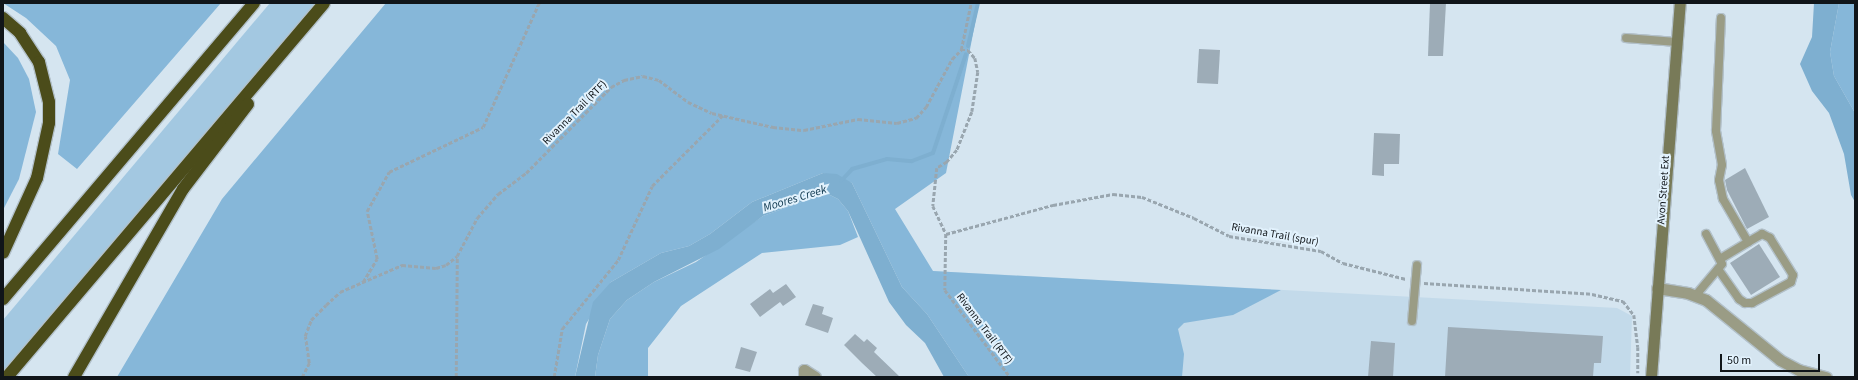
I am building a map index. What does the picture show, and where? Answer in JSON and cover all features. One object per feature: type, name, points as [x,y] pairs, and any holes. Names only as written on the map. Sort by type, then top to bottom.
[{"type":"highway","points":[[3,299],[254,3]]},
{"type":"highway","points":[[6,377],[324,3]]},
{"type":"highway","points":[[3,18],[20,33],[39,62],[46,82],[49,109],[48,131],[36,178],[3,253]]},
{"type":"highway","points":[[74,377],[183,189],[229,130],[293,39]]},
{"type":"main road","name":"Avon Street Ext","points":[[1651,377],[1680,3]]},
{"type":"street","points":[[1657,288],[1696,296],[1714,305],[1780,360],[1800,370],[1826,377]]},
{"type":"street","points":[[804,377],[804,370],[816,377]]},
{"type":"lane","points":[[1722,18],[1716,131],[1722,165],[1719,180],[1723,199],[1748,242]]},
{"type":"lane","points":[[1626,38],[1676,42]]},
{"type":"lane","points":[[1696,296],[1722,264],[1706,234]]},
{"type":"lane","points":[[1718,269],[1739,299],[1745,303],[1752,303],[1791,282],[1793,274],[1770,238],[1762,234],[1720,260]]},
{"type":"lane","points":[[1412,321],[1417,265]]},
{"type":"path","points":[[362,282],[377,259],[367,211],[389,172],[483,127],[539,3]]},
{"type":"path","points":[[961,50],[971,3]]},
{"type":"path","name":"Rivanna Trail (RTF)","points":[[302,377],[309,363],[305,336],[311,320],[340,292],[402,265],[436,268],[446,265],[457,256],[477,218],[498,194],[526,173],[611,87],[624,80],[643,76],[659,80],[688,102],[722,115],[773,127],[804,130],[858,119],[897,123],[916,118],[926,107],[952,59],[961,50],[968,50],[975,58],[978,72],[972,112],[957,150],[947,162],[937,168],[933,206],[946,234],[945,290],[1010,377]]},
{"type":"path","points":[[554,377],[562,329],[618,260],[652,186],[722,115]]},
{"type":"path","name":"Rivanna Trail (spur)","points":[[946,234],[1053,205],[1113,194],[1142,197],[1194,218],[1229,236],[1321,251],[1343,263],[1416,281],[1592,294],[1623,302],[1634,315],[1638,347],[1638,377]]},
{"type":"path","points":[[456,377],[457,256]]},
{"type":"shaded area","points":[[3,3],[221,3],[77,169],[58,154],[70,80],[56,46],[26,18]]},
{"type":"shaded area","points":[[270,3],[316,3],[3,372],[3,320]]},
{"type":"shaded area","points":[[386,3],[979,3],[946,173],[895,209],[933,271],[1281,290],[1233,315],[1184,323],[1178,329],[1184,354],[1182,377],[969,377],[927,314],[902,287],[852,183],[823,173],[752,202],[710,234],[689,246],[661,253],[611,282],[586,324],[575,377],[117,377],[222,199]]},
{"type":"shaded area","points":[[1839,3],[1855,3],[1855,113],[1834,76],[1830,52]]},
{"type":"shaded area","points":[[3,42],[18,58],[29,79],[36,112],[19,179],[3,210]]},
{"type":"shaded area","points":[[826,193],[838,199],[848,211],[858,237],[840,245],[762,253],[681,306],[648,348],[648,377],[595,377],[598,355],[610,319],[627,300],[654,282],[696,262],[763,216]]},
{"type":"shaded area","points":[[933,271],[1617,308],[1632,316],[1630,377],[994,377]]},
{"type":"water","points":[[1814,3],[1839,3],[1830,52],[1834,76],[1855,113],[1855,202],[1851,195],[1844,154],[1829,113],[1812,91],[1800,64],[1812,37]]},
{"type":"water","name":"Moores Creek","points":[[823,173],[837,174],[852,183],[902,287],[927,314],[969,377],[944,377],[925,343],[906,325],[889,302],[848,211],[838,199],[826,193],[763,216],[719,249],[654,282],[627,300],[610,319],[598,355],[595,377],[575,377],[593,302],[611,282],[661,253],[689,246],[710,234],[752,202]]},
{"type":"building","points":[[1430,3],[1446,3],[1443,56],[1428,56]]},
{"type":"building","points":[[1199,49],[1220,50],[1218,84],[1197,83]]},
{"type":"building","points":[[1374,133],[1400,134],[1399,164],[1384,164],[1384,176],[1372,175]]},
{"type":"building","points":[[1745,168],[1769,217],[1747,229],[1727,190],[1725,180]]},
{"type":"building","points":[[1759,244],[1780,277],[1751,295],[1730,263]]},
{"type":"building","points":[[786,284],[796,297],[783,306],[780,302],[760,317],[750,304],[770,289],[773,293]]},
{"type":"building","points":[[813,304],[824,307],[822,314],[833,318],[828,333],[805,325]]},
{"type":"building","points":[[1448,327],[1603,336],[1601,363],[1594,363],[1593,377],[1445,377]]},
{"type":"building","points":[[855,334],[864,342],[867,339],[877,348],[874,352],[900,377],[877,377],[862,363],[844,345]]},
{"type":"building","points":[[1371,341],[1395,343],[1393,377],[1368,377]]},
{"type":"building","points":[[741,347],[757,352],[750,372],[735,368]]},
{"type":"waterway","points":[[968,46],[978,3]]},
{"type":"waterway","points":[[841,181],[852,169],[887,159],[912,161],[933,153],[966,54]]}]
